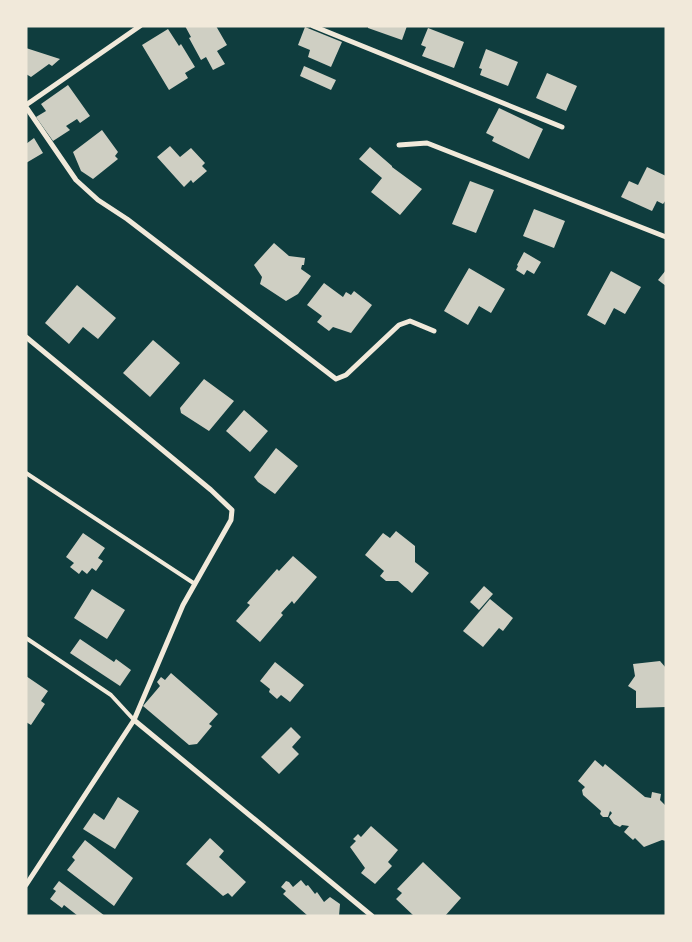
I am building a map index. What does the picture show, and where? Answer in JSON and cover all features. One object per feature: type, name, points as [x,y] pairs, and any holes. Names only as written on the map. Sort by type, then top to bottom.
[{"type":"street","points":[[140,26],[26,106],[76,180],[98,200],[127,219],[336,380],[346,375],[399,325],[410,321],[434,331]]},
{"type":"street","points":[[313,26],[562,127]]},
{"type":"street","points":[[399,145],[427,143],[666,237]]},
{"type":"street","points":[[26,337],[211,490],[232,510],[231,520],[184,605],[134,720],[26,885]]},
{"type":"street","points":[[134,720],[372,916]]},
{"type":"lane","points":[[26,473],[195,584]]},
{"type":"lane","points":[[26,638],[111,695],[134,720]]},
{"type":"building","points":[[185,26],[216,26],[227,45],[217,51],[225,64],[213,70],[206,57],[201,60]]},
{"type":"building","points":[[368,26],[407,26],[402,40],[368,28]]},
{"type":"building","points":[[305,27],[342,42],[331,67],[308,57],[310,50],[298,45]]},
{"type":"building","points":[[428,28],[464,42],[454,68],[422,56],[426,47],[421,45]]},
{"type":"building","points":[[168,29],[179,46],[181,44],[195,67],[185,73],[188,78],[169,90],[142,45]]},
{"type":"building","points":[[26,48],[60,59],[52,66],[49,64],[31,77],[26,74]]},
{"type":"building","points":[[486,49],[518,62],[508,86],[480,75],[482,69],[479,68]]},
{"type":"building","points":[[304,66],[336,80],[331,90],[300,76]]},
{"type":"building","points":[[547,73],[577,86],[566,111],[536,98]]},
{"type":"building","points":[[68,85],[90,116],[80,123],[77,119],[66,126],[70,130],[53,141],[36,117],[46,111],[41,104]]},
{"type":"building","points":[[499,108],[543,129],[529,159],[492,141],[494,137],[486,133]]},
{"type":"building","points":[[102,130],[118,152],[115,156],[118,159],[93,179],[81,171],[73,152]]},
{"type":"building","points":[[34,138],[43,153],[26,163],[26,144]]},
{"type":"building","points":[[170,146],[180,157],[191,148],[205,163],[202,166],[207,171],[193,183],[191,180],[184,187],[157,157]]},
{"type":"building","points":[[370,147],[392,167],[422,189],[400,215],[371,192],[382,178],[359,159]]},
{"type":"building","points":[[647,167],[666,176],[666,200],[663,204],[657,201],[652,211],[621,197],[629,181],[638,185]]},
{"type":"building","points":[[470,181],[494,190],[476,233],[452,224]]},
{"type":"building","points":[[534,209],[565,221],[554,248],[523,236]]},
{"type":"building","points":[[274,243],[289,256],[305,258],[301,269],[311,276],[298,294],[286,301],[260,284],[262,277],[254,265]]},
{"type":"building","points":[[524,252],[541,262],[534,274],[527,270],[524,275],[516,270]]},
{"type":"building","points":[[469,268],[505,289],[491,313],[479,306],[468,325],[444,311]]},
{"type":"building","points":[[666,270],[666,286],[658,280]]},
{"type":"building","points":[[611,271],[641,287],[625,314],[614,308],[605,325],[587,315]]},
{"type":"building","points":[[324,283],[343,297],[346,292],[351,295],[354,291],[372,305],[351,333],[333,327],[329,331],[317,322],[322,316],[307,305]]},
{"type":"building","points":[[77,285],[116,318],[98,339],[83,327],[69,344],[45,323]]},
{"type":"building","points":[[153,340],[180,363],[150,397],[123,373]]},
{"type":"building","points":[[204,379],[234,401],[209,431],[181,413],[180,408]]},
{"type":"building","points":[[244,410],[268,431],[250,452],[226,431]]},
{"type":"building","points":[[276,448],[298,466],[275,494],[254,477]]},
{"type":"building","points":[[396,531],[415,546],[415,562],[429,573],[412,593],[398,581],[386,581],[380,576],[384,571],[365,555],[383,533],[390,538]]},
{"type":"building","points":[[83,533],[105,548],[98,558],[103,561],[96,571],[92,568],[87,574],[82,570],[79,574],[70,567],[74,563],[66,557]]},
{"type":"building","points":[[293,556],[317,577],[294,604],[292,601],[281,613],[283,615],[260,642],[236,621],[250,605],[247,603],[277,569],[279,571]]},
{"type":"building","points":[[484,586],[493,594],[479,610],[470,602]]},
{"type":"building","points":[[92,589],[125,610],[107,639],[74,618]]},
{"type":"building","points":[[490,599],[513,618],[503,631],[499,628],[483,647],[463,631]]},
{"type":"building","points":[[80,639],[114,662],[116,659],[131,670],[120,686],[70,653]]},
{"type":"building","points":[[660,661],[666,668],[666,707],[636,708],[636,691],[628,686],[635,676],[633,664]]},
{"type":"building","points":[[275,662],[304,685],[290,702],[281,695],[277,699],[269,692],[270,689],[260,681]]},
{"type":"building","points":[[171,673],[218,714],[209,724],[212,726],[197,744],[189,745],[143,706],[160,686],[157,682],[161,677],[165,680]]},
{"type":"building","points":[[26,676],[48,691],[41,701],[45,704],[31,725],[26,722]]},
{"type":"building","points":[[291,727],[301,737],[292,747],[299,754],[279,774],[261,757]]},
{"type":"building","points":[[595,760],[603,767],[605,764],[645,797],[651,798],[652,792],[661,794],[660,800],[666,806],[666,841],[662,840],[644,847],[635,838],[633,840],[624,832],[629,826],[622,825],[620,827],[614,824],[609,817],[612,813],[610,811],[608,817],[603,817],[600,814],[601,811],[583,795],[582,790],[585,787],[578,781]]},
{"type":"building","points":[[118,797],[139,811],[115,849],[83,829],[94,813],[104,820]]},
{"type":"building","points":[[371,826],[398,850],[388,862],[392,866],[375,884],[361,873],[365,868],[350,847],[356,841],[353,839],[358,834],[361,837]]},
{"type":"building","points":[[210,838],[224,851],[219,857],[246,882],[232,897],[228,893],[223,896],[186,864]]},
{"type":"building","points":[[85,840],[133,878],[114,906],[67,870],[75,860],[72,857]]},
{"type":"building","points":[[423,862],[461,898],[445,916],[414,916],[396,899],[402,893],[397,889]]},
{"type":"building","points":[[301,880],[315,894],[317,892],[324,902],[330,897],[340,904],[339,916],[308,916],[283,894],[286,891],[281,887],[286,881],[293,887]]},
{"type":"building","points":[[59,881],[105,916],[78,916],[64,905],[62,908],[50,899],[56,891],[53,889]]}]
